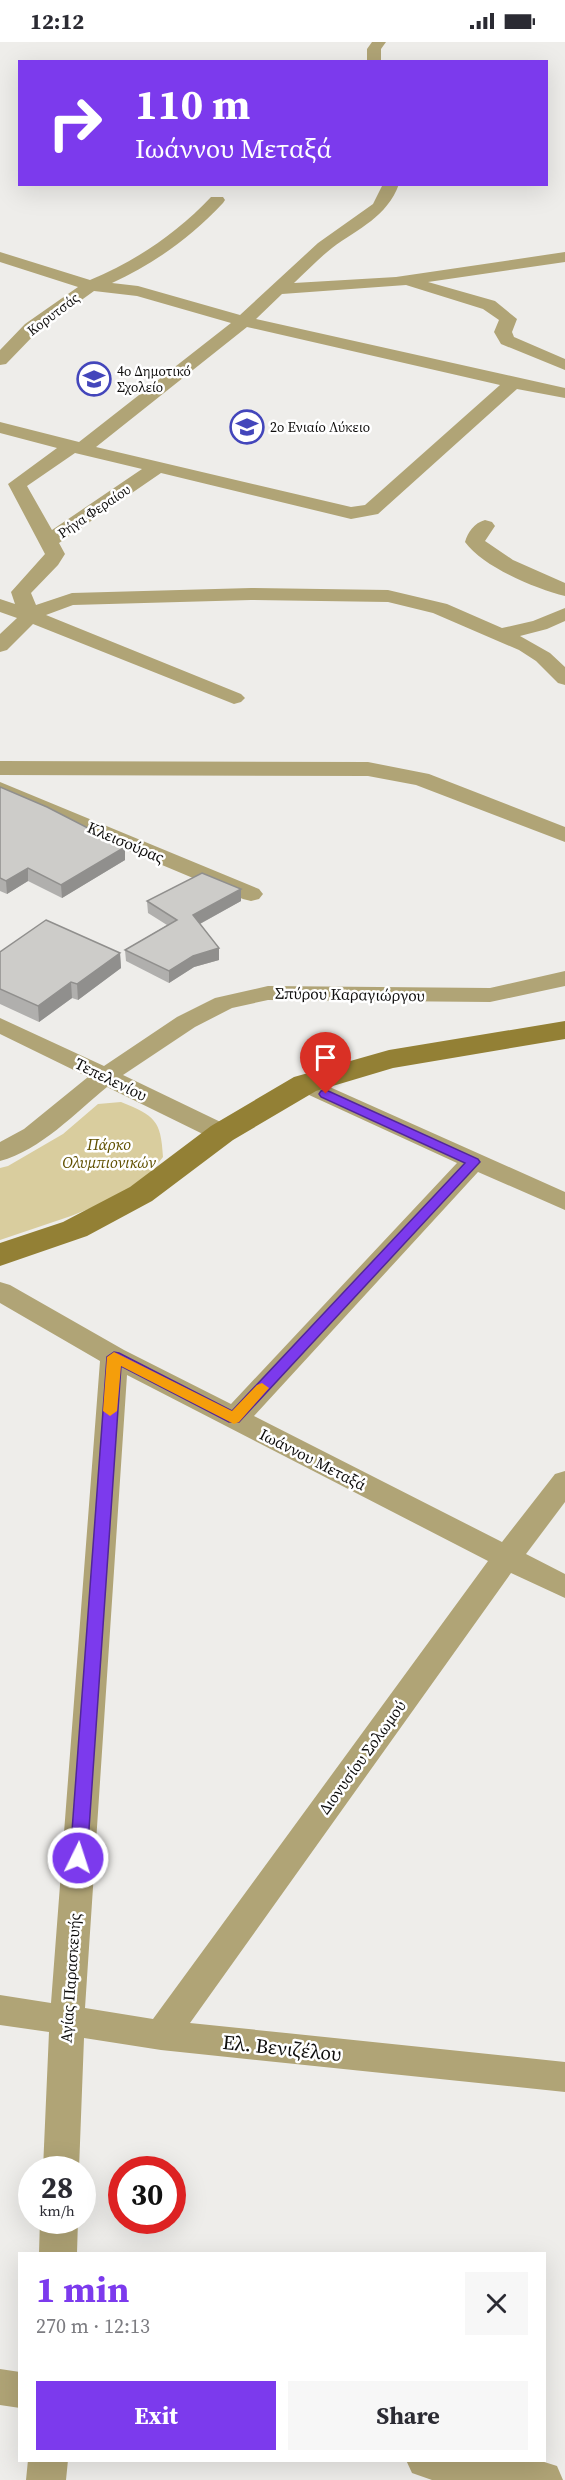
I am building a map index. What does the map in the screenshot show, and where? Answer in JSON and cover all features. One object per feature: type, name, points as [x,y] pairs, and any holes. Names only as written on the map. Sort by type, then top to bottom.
[{"type":"street","points":[[374,60],[374,49],[379,42]]},
{"type":"street","points":[[49,541],[16,484],[77,447],[244,321],[274,290],[324,246],[379,207],[385,200],[390,186]]},
{"type":"street","points":[[91,286],[135,265],[203,216],[217,200]]},
{"type":"street","name":"Κορυτσάς","points":[[0,257],[91,286]]},
{"type":"street","points":[[274,290],[405,281],[565,257]]},
{"type":"street","points":[[405,281],[500,310],[508,319],[503,332],[507,340],[565,365]]},
{"type":"street","points":[[91,286],[138,291],[244,321],[565,393]]},
{"type":"street","name":"Κορυτσάς","points":[[0,360],[31,328],[91,286]]},
{"type":"street","points":[[0,427],[351,513],[362,513],[371,510],[513,383]]},
{"type":"street","name":"Ρήγα Φεραίου","points":[[30,616],[21,592],[55,554],[49,541],[159,466]]},
{"type":"street","points":[[485,526],[477,535],[475,542],[489,556],[565,590]]},
{"type":"street","points":[[0,645],[30,616],[51,605],[72,598],[251,594],[388,596],[440,608],[526,646],[543,657],[565,679]]},
{"type":"street","points":[[0,605],[234,698]]},
{"type":"street","points":[[499,635],[540,625],[565,614]]},
{"type":"street","points":[[0,768],[368,769],[421,779],[565,834]]},
{"type":"street","name":"Κλεισούρας","points":[[0,789],[251,894]]},
{"type":"street","name":"Σπύρου Καραγιώργου","points":[[0,1153],[33,1135],[105,1076],[186,1022],[224,1004],[260,994],[322,992],[490,996],[565,978]]},
{"type":"street","name":"Τεπελενίου","points":[[0,1025],[222,1133]]},
{"type":"street","points":[[0,1255],[53,1238],[141,1194],[222,1133],[305,1084],[389,1059],[565,1030]]},
{"type":"street","points":[[305,1084],[565,1202]]},
{"type":"street","points":[[234,1419],[473,1162]]},
{"type":"street","name":"Ιωάννου Μεταξά","points":[[0,1291],[114,1357],[565,1587]]},
{"type":"street","name":"Αγίας Παρασκευής","points":[[62,2156],[67,2020],[114,1357]]},
{"type":"street","name":"Διονυσίου Σολωμού","points":[[161,2035],[506,1557],[565,1481]]},
{"type":"street","name":"Ελ. Βενιζέλου","points":[[0,2010],[161,2035],[562,2071]]},
{"type":"street","points":[[58,2252],[59,2234]]},
{"type":"street","points":[[0,2387],[18,2390]]},
{"type":"street","points":[[46,2480],[48,2462]]},
{"type":"street","points":[[438,2462],[543,2480]]},
{"type":"green space","name":"Πάρκο Ολυμπιονικών","points":[[121,1102],[142,1111],[154,1121],[158,1127],[162,1145],[163,1157],[136,1190],[71,1216],[0,1240],[0,1168],[8,1166],[63,1134],[98,1104]]},
{"type":"building","points":[[0,787],[47,807],[125,847],[61,885],[28,868],[6,881],[0,878]]},
{"type":"building","points":[[202,873],[241,889],[193,915],[219,948],[193,956],[169,971],[125,950],[177,920],[147,901]]},
{"type":"building","points":[[46,920],[120,953],[77,984],[71,982],[38,1006],[0,989],[0,952]]},
{"type":"slow traffic","points":[[110,1411],[114,1357],[234,1419],[262,1388]]},
{"type":"place","name":"4ο Δημοτικό Σχολείο","points":[[94,379]]},
{"type":"place","name":"2ο Ενιαίο Λύκειο","points":[[247,427]]},
{"type":"route","points":[[78,1858],[114,1357],[234,1419],[473,1162],[326,1094]]}]
